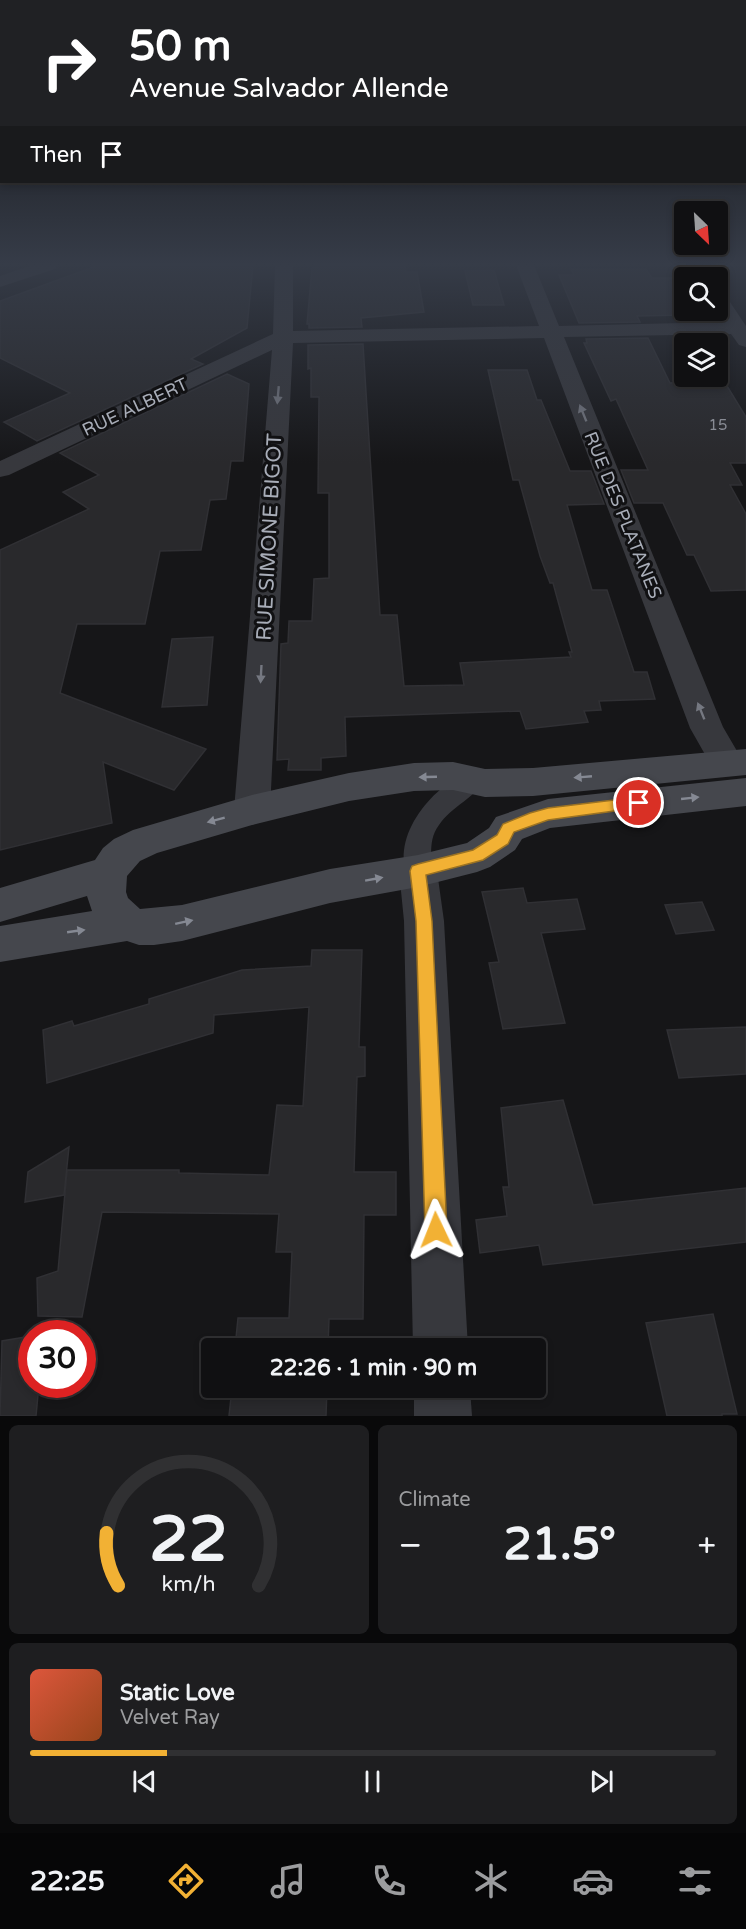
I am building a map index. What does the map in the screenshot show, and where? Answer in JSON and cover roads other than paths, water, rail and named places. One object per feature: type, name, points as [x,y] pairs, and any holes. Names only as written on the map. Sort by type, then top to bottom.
[{"type":"main road","points":[[480,781],[499,791],[507,802],[508,828],[502,839],[477,856],[418,871],[330,886],[154,927],[139,927],[127,923],[111,908],[105,884],[108,873],[122,855],[146,841],[252,810],[349,787],[414,777],[453,776],[480,781],[533,782],[740,772]]},
{"type":"main road","points":[[508,828],[548,814],[740,772]]},
{"type":"main road","points":[[0,905],[108,873]]},
{"type":"main road","points":[[0,944],[127,923]]},
{"type":"street","name":"RUE SIMONE BIGOT","points":[[252,810],[283,331]]},
{"type":"street","name":"RUE ALBERT","points":[[0,470],[283,337],[551,332],[741,335]]},
{"type":"street","name":"RUE DES PLATANES","points":[[551,332],[707,728],[740,772]]},
{"type":"street","points":[[418,871],[424,921],[441,1338]]},
{"type":"street","points":[[442,1398],[443,1416]]},
{"type":"lane","points":[[418,871],[415,858],[421,829],[433,811],[480,781]]}]
